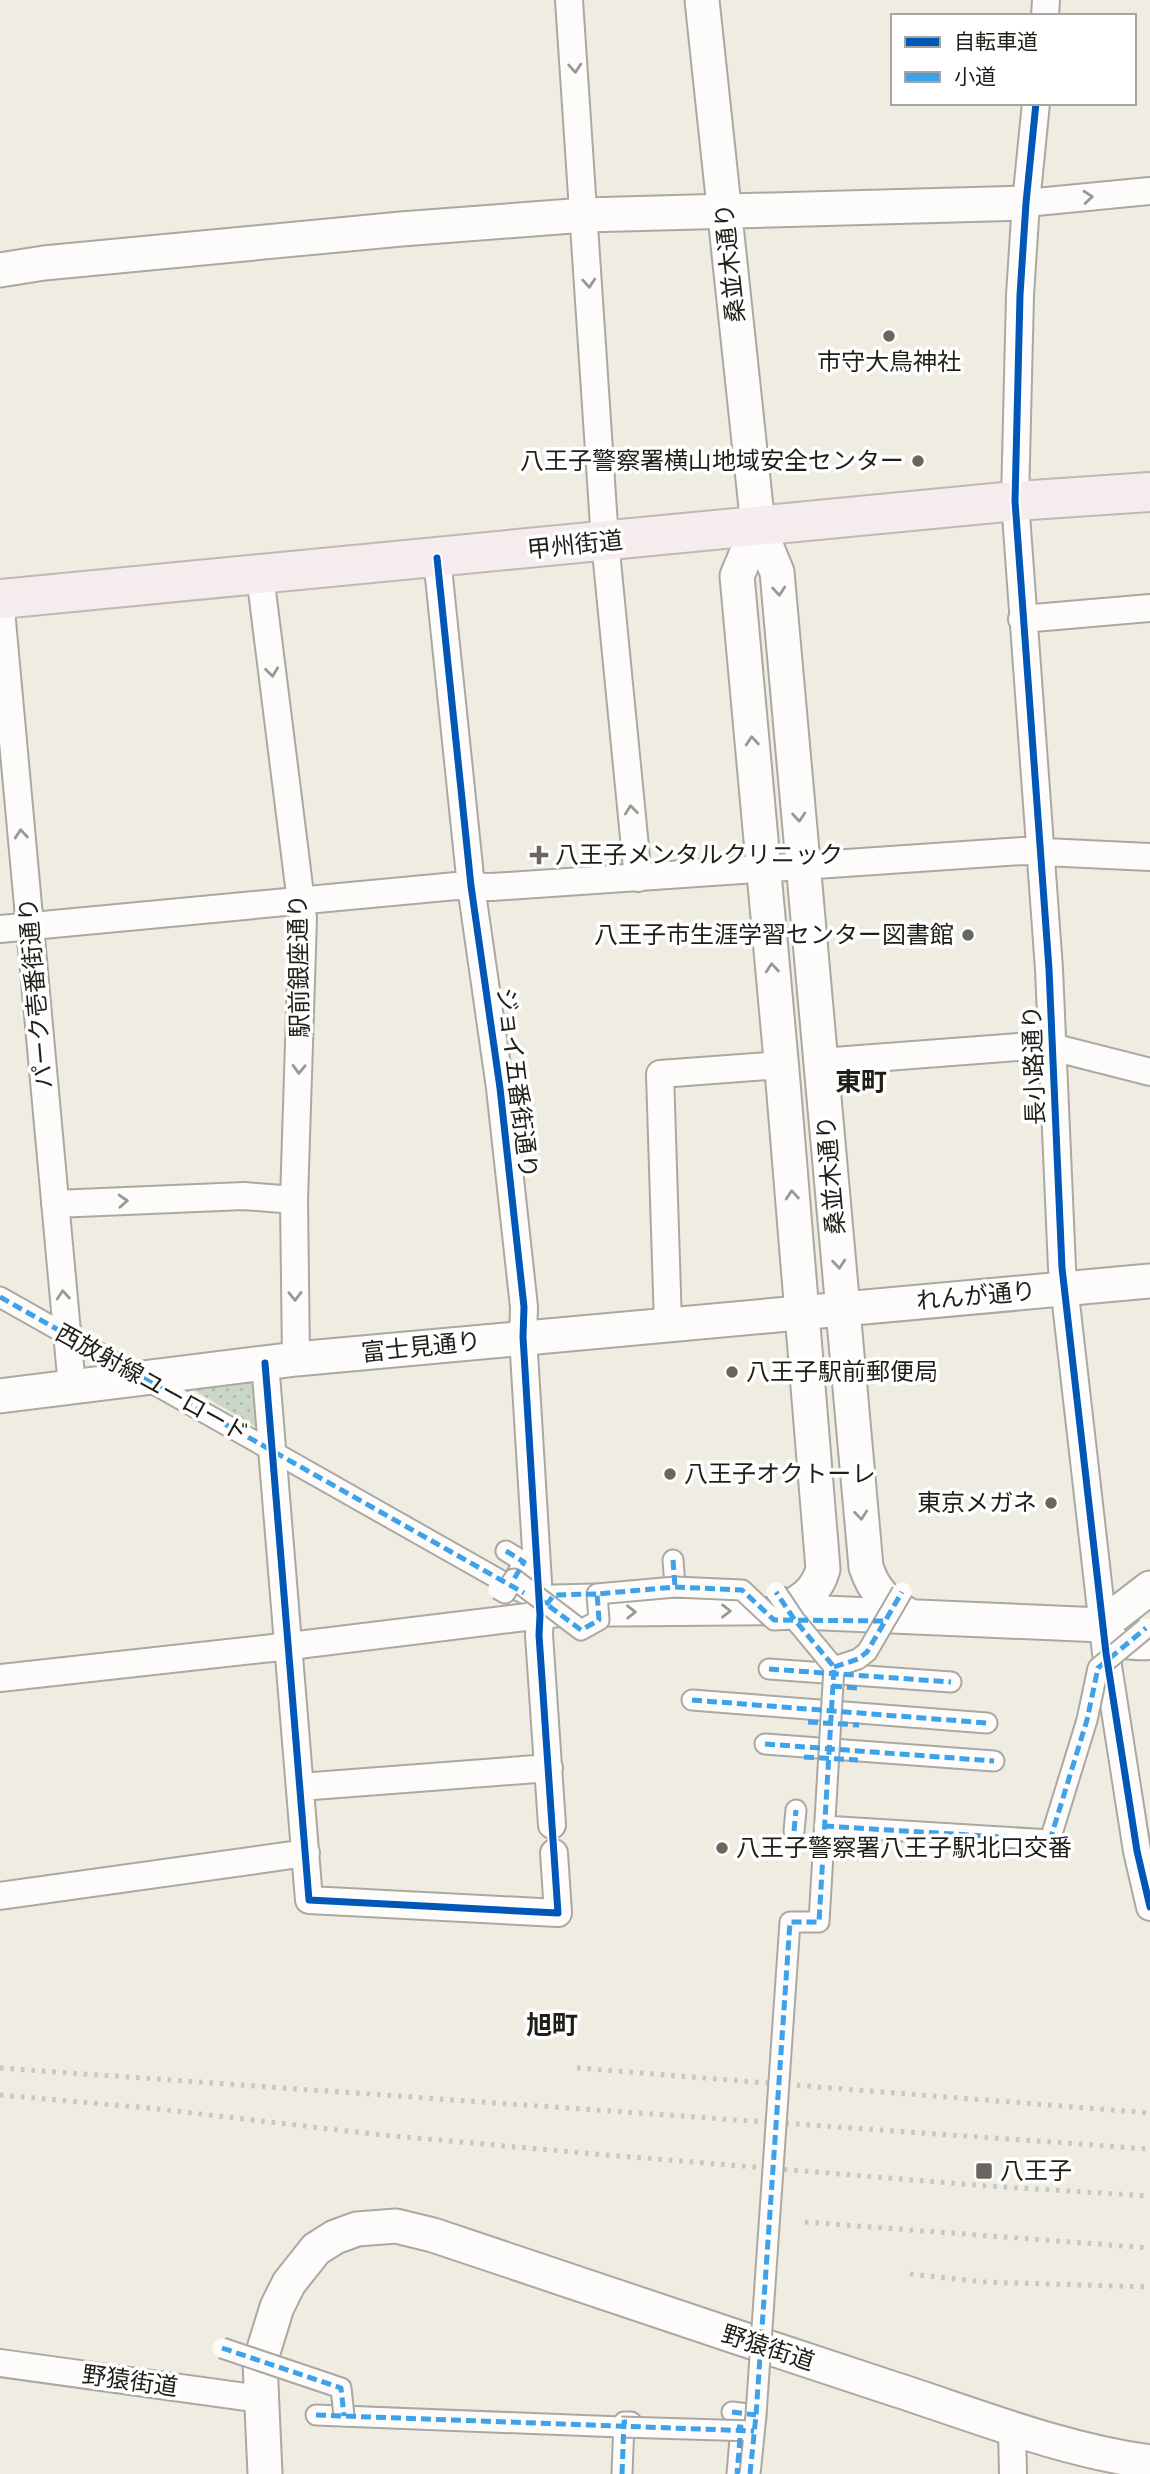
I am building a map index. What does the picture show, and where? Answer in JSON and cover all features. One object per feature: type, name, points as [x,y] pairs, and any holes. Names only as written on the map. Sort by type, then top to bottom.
[{"type":"highway","name":"甲州街道","points":[[0,598],[1015,501],[1150,492]]},
{"type":"street","points":[[569,0],[605,541],[638,878]]},
{"type":"street","name":"桑並木通り","points":[[702,0],[758,526],[777,572],[866,1567],[875,1589],[884,1600],[900,1610],[1102,1625]]},
{"type":"street","name":"長小路通り","points":[[1036,105],[1026,203],[1020,308],[1015,501],[1041,851],[1064,1289],[1102,1625],[1142,1820],[1137,1851],[1150,1907]]},
{"type":"street","points":[[0,270],[401,229],[585,215],[1026,203],[1150,191]]},
{"type":"street","name":"桑並木通り","points":[[758,526],[737,576],[782,1065],[823,1569],[832,1595],[845,1618]]},
{"type":"street","name":"ジョイ五番街通り","points":[[437,558],[471,886],[501,1102],[524,1307],[523,1337],[543,1610],[539,1635],[552,1825]]},
{"type":"street","name":"駅前銀座通り","points":[[260,575],[277,768],[303,918],[294,1200],[272,1451],[309,1900],[558,1913],[554,1853]]},
{"type":"street","name":"パーク壱番街通り","points":[[0,598],[72,1387]]},
{"type":"street","points":[[1022,619],[1150,608]]},
{"type":"street","points":[[0,929],[471,886],[492,887],[1041,851],[1150,857]]},
{"type":"street","points":[[821,1062],[1044,1045],[1150,1072]]},
{"type":"street","points":[[668,1324],[660,1074],[782,1065]]},
{"type":"street","points":[[55,1204],[244,1196],[294,1200]]},
{"type":"street","name":"れんが通り","points":[[843,1307],[970,1287],[1064,1289],[1150,1281]]},
{"type":"street","name":"西放射線ユーロード","points":[[0,1297],[272,1451],[512,1575],[543,1610],[581,1630],[598,1620],[597,1594]]},
{"type":"street","name":"富士見通り","points":[[0,1396],[280,1361],[843,1307]]},
{"type":"street","points":[[673,1560],[674,1599]]},
{"type":"street","points":[[783,1607],[803,1600],[819,1582],[823,1569]]},
{"type":"street","points":[[1148,1637],[1135,1647],[1117,1643],[1102,1625],[1150,1588]]},
{"type":"street","points":[[543,1610],[554,1595],[597,1594],[783,1607],[845,1618],[872,1628],[874,1643]]},
{"type":"street","points":[[0,1678],[289,1646],[543,1610],[674,1599]]},
{"type":"street","points":[[750,2474],[749,2431],[790,1922],[820,1922],[833,1676],[814,1642],[783,1607]]},
{"type":"street","points":[[814,1642],[812,1629],[816,1623],[900,1610]]},
{"type":"street","points":[[833,1676],[867,1652],[900,1610]]},
{"type":"street","points":[[824,1826],[1050,1840],[1082,1714],[1098,1668],[1148,1637]]},
{"type":"street","points":[[769,1669],[951,1682]]},
{"type":"street","points":[[833,1676],[858,1688]]},
{"type":"street","points":[[692,1700],[987,1723]]},
{"type":"street","points":[[808,1722],[859,1725]]},
{"type":"street","points":[[765,1744],[994,1761]]},
{"type":"street","points":[[804,1757],[859,1760]]},
{"type":"street","points":[[300,1787],[548,1768]]},
{"type":"street","points":[[794,1831],[796,1810]]},
{"type":"street","points":[[0,1895],[306,1853]]},
{"type":"street","name":"野猿街道","points":[[0,2363],[261,2399],[260,2362],[276,2307],[289,2283],[316,2249],[335,2237],[357,2229],[396,2226],[433,2235],[1012,2427],[1103,2454],[1150,2462]]},
{"type":"street","points":[[222,2348],[341,2388],[344,2416]]},
{"type":"street","points":[[261,2399],[265,2474]]},
{"type":"street","points":[[732,2412],[749,2431]]},
{"type":"street","points":[[316,2414],[621,2419],[749,2431]]},
{"type":"street","points":[[621,2419],[621,2474]]},
{"type":"street","points":[[621,2474],[624,2422],[741,2427],[749,2431]]},
{"type":"street","points":[[1012,2427],[1013,2474]]},
{"type":"street","points":[[737,2474],[749,2431]]},
{"type":"green space","points":[[258,1381],[264,1432],[194,1390]]},
{"type":"railway","points":[[0,2068],[1150,2149]]},
{"type":"railway","points":[[577,2068],[1150,2113]]},
{"type":"railway","points":[[0,2095],[149,2108],[382,2135],[595,2154],[987,2186],[1150,2196]]},
{"type":"railway","points":[[805,2222],[1150,2248]]},
{"type":"railway","points":[[910,2274],[983,2282],[1150,2287]]},
{"type":"marked path","points":[[0,1297],[524,1593]]},
{"type":"marked path","points":[[506,1551],[524,1562],[514,1579]]},
{"type":"marked path","points":[[673,1560],[675,1587]]},
{"type":"marked path","points":[[537,1597],[581,1630],[599,1620],[597,1594],[675,1587],[742,1590],[774,1620],[885,1621]]},
{"type":"marked path","points":[[750,2474],[790,1922],[819,1922],[834,1667],[794,1619],[776,1592]]},
{"type":"marked path","points":[[834,1667],[858,1659],[867,1652],[902,1592]]},
{"type":"marked path","points":[[546,1605],[554,1595],[597,1594]]},
{"type":"marked path","points":[[824,1826],[1050,1840],[1087,1720],[1098,1668],[1146,1628]]},
{"type":"marked path","points":[[769,1669],[951,1682]]},
{"type":"marked path","points":[[832,1686],[858,1688]]},
{"type":"marked path","points":[[692,1700],[987,1723]]},
{"type":"marked path","points":[[808,1722],[859,1725]]},
{"type":"marked path","points":[[765,1744],[994,1761]]},
{"type":"marked path","points":[[804,1757],[858,1760]]},
{"type":"marked path","points":[[794,1831],[796,1810]]},
{"type":"marked path","points":[[222,2348],[341,2388],[344,2416]]},
{"type":"marked path","points":[[732,2412],[756,2415]]},
{"type":"marked path","points":[[316,2415],[754,2431]]},
{"type":"marked path","points":[[622,2474],[624,2422],[628,2422]]},
{"type":"marked path","points":[[737,2427],[741,2427],[737,2474]]},
{"type":"cycle path","points":[[1036,105],[1020,295],[1015,501],[1049,969],[1062,1268],[1106,1653],[1137,1851],[1150,1907]]},
{"type":"cycle path","points":[[265,1363],[309,1900],[558,1913],[539,1635],[523,1337],[524,1307],[500,1088],[471,886],[437,558]]},
{"type":"place","name":"市守大鳥神社","points":[[889,336]]},
{"type":"place","name":"八王子警察署横山地域安全センター","points":[[918,461]]},
{"type":"place","name":"八王子メンタルクリニック","points":[[539,855]]},
{"type":"place","name":"八王子市生涯学習センター図書館","points":[[968,935]]},
{"type":"place","name":"八王子駅前郵便局","points":[[732,1372]]},
{"type":"place","name":"八王子オクトーレ","points":[[670,1474]]},
{"type":"place","name":"東京メガネ","points":[[1051,1503]]},
{"type":"place","name":"八王子警察署八王子駅北口交番","points":[[722,1848]]},
{"type":"place","name":"八王子","points":[[984,2171]]},
{"type":"district","name":"東町","points":[[861,1082]]},
{"type":"district","name":"旭町","points":[[552,2025]]}]
